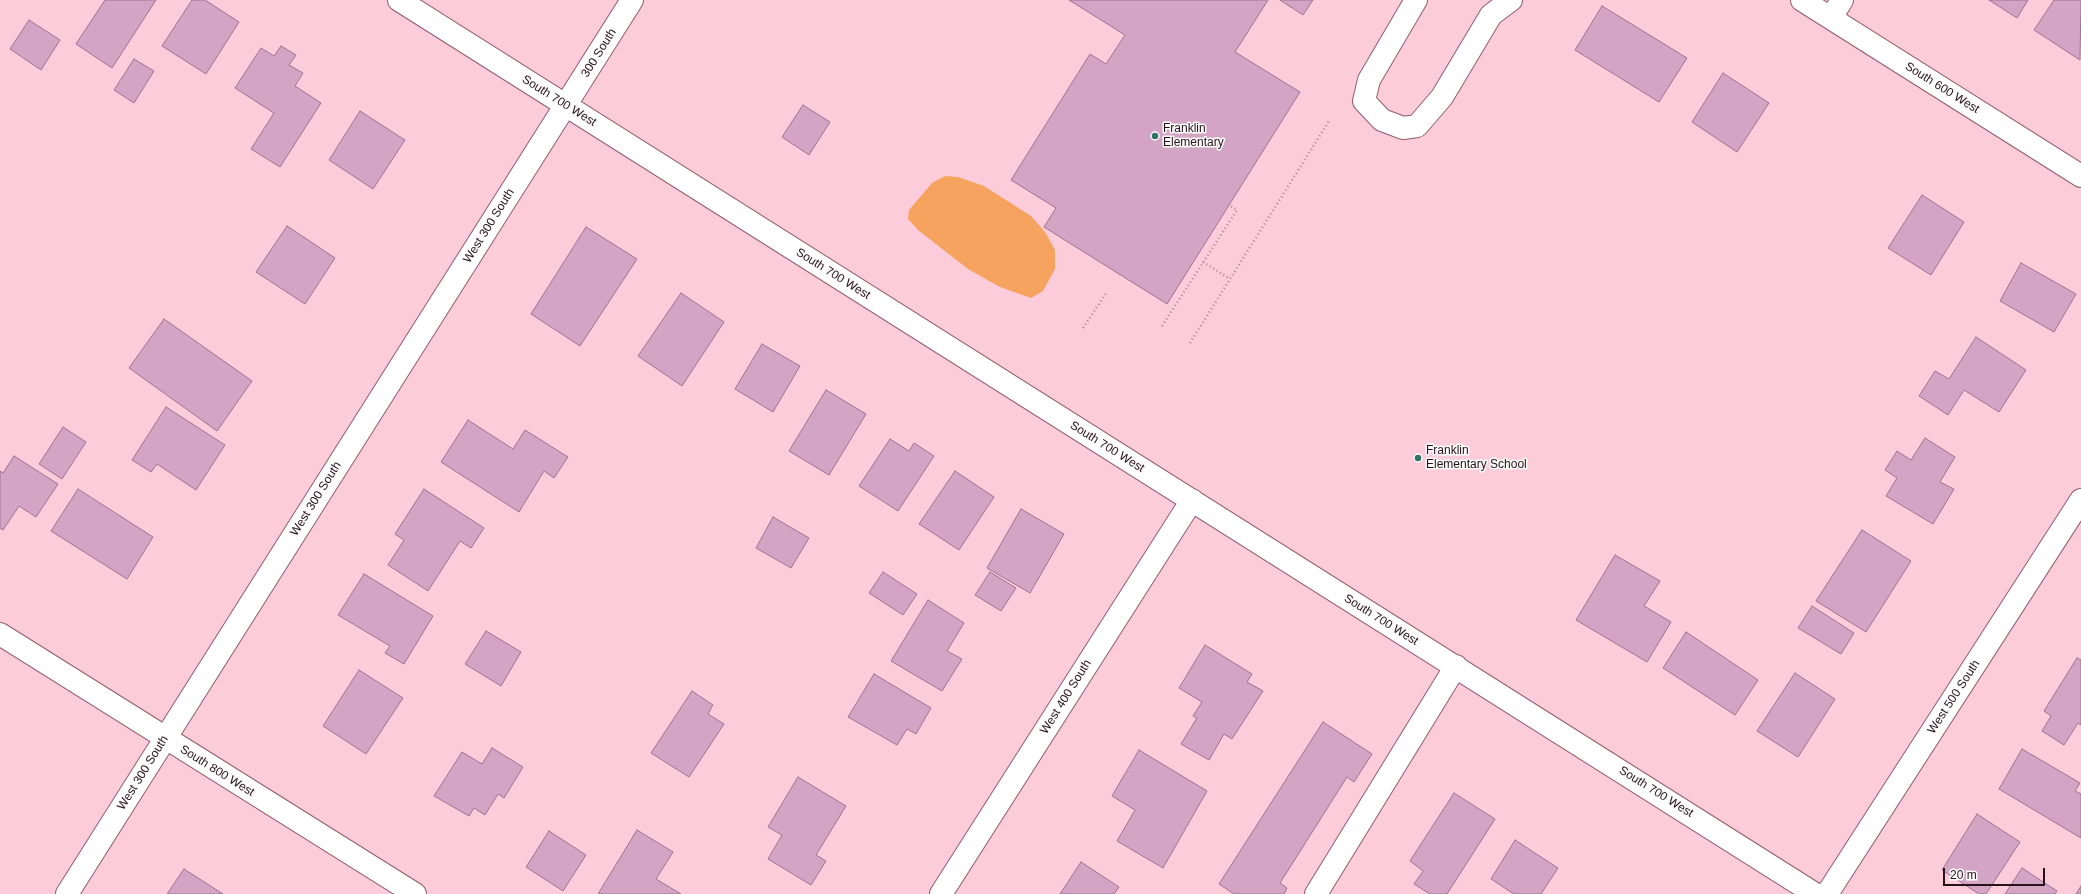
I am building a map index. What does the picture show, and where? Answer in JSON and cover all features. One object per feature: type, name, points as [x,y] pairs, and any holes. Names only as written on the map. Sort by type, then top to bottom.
[{"type":"street","name":"South 700 West","points":[[399,0],[1815,894]]},
{"type":"street","name":"300 South","points":[[566,105],[632,0]]},
{"type":"street","points":[[1416,0],[1369,80],[1364,101],[1382,120],[1403,128],[1417,126],[1442,97],[1491,15],[1511,0]]},
{"type":"street","name":"South 600 West","points":[[1802,0],[2081,176]]},
{"type":"street","points":[[1831,18],[1842,0]]},
{"type":"street","name":"West 300 South","points":[[67,894],[566,105]]},
{"type":"street","name":"West 400 South","points":[[942,894],[1192,500]]},
{"type":"street","name":"West 500 South","points":[[1827,894],[2081,500]]},
{"type":"street","name":"South 800 West","points":[[0,634],[415,894]]},
{"type":"street","points":[[1316,894],[1456,666]]},
{"type":"path","points":[[1190,343],[1329,121]]},
{"type":"path","points":[[1162,326],[1237,210],[1229,205]]},
{"type":"path","points":[[1203,262],[1230,279]]},
{"type":"path","points":[[1083,328],[1107,292]]},
{"type":"shaded area","points":[[945,176],[958,177],[984,186],[1031,216],[1045,232],[1055,250],[1055,269],[1043,291],[1031,298],[1000,287],[968,269],[918,230],[908,219],[909,210],[932,183]]},
{"type":"building","points":[[105,0],[156,0],[112,68],[76,44]]},
{"type":"building","points":[[192,0],[205,0],[239,22],[206,74],[162,46]]},
{"type":"building","name":"Franklin Elementary","points":[[1069,0],[1268,0],[1235,52],[1300,92],[1167,304],[1044,227],[1056,208],[1011,180],[1090,54],[1106,64],[1125,35]]},
{"type":"building","points":[[1280,0],[1313,0],[1303,15]]},
{"type":"building","points":[[1989,0],[2028,0],[2017,18]]},
{"type":"building","points":[[2054,0],[2081,0],[2080,60],[2034,30]]},
{"type":"building","points":[[1602,6],[1687,58],[1659,102],[1575,50]]},
{"type":"building","points":[[29,20],[60,40],[41,70],[10,49]]},
{"type":"building","points":[[281,46],[296,55],[289,65],[303,73],[295,86],[321,103],[280,167],[251,149],[274,113],[235,88],[261,48],[274,56]]},
{"type":"building","points":[[134,59],[154,71],[134,103],[114,90]]},
{"type":"building","points":[[1723,73],[1769,103],[1737,152],[1692,122]]},
{"type":"building","points":[[803,105],[830,122],[809,155],[782,137]]},
{"type":"building","points":[[360,111],[405,140],[373,189],[329,160]]},
{"type":"building","points":[[1922,195],[1964,222],[1931,275],[1888,248]]},
{"type":"building","points":[[287,226],[335,258],[305,304],[256,272]]},
{"type":"building","points":[[586,227],[637,259],[580,346],[531,314]]},
{"type":"building","points":[[2021,263],[2076,294],[2054,332],[2000,301]]},
{"type":"building","points":[[681,293],[724,322],[682,386],[638,356]]},
{"type":"building","points":[[164,319],[252,381],[217,431],[129,368]]},
{"type":"building","points":[[1976,337],[2026,370],[1999,412],[1964,390],[1948,415],[1919,396],[1935,371],[1949,379]]},
{"type":"building","points":[[762,344],[800,366],[773,412],[735,389]]},
{"type":"building","points":[[826,390],[866,414],[829,475],[789,451]]},
{"type":"building","points":[[166,407],[225,445],[196,490],[157,464],[151,472],[132,460]]},
{"type":"building","points":[[468,420],[513,449],[525,430],[568,457],[554,478],[544,471],[519,512],[441,462]]},
{"type":"building","points":[[63,427],[86,442],[62,479],[39,464]]},
{"type":"building","points":[[1925,438],[1955,457],[1940,482],[1954,489],[1933,524],[1886,496],[1897,478],[1885,470],[1897,451],[1911,460]]},
{"type":"building","points":[[890,439],[909,451],[914,443],[934,456],[898,511],[859,486]]},
{"type":"building","points":[[14,456],[58,484],[36,517],[19,506],[3,530],[0,528],[0,471],[3,473]]},
{"type":"building","points":[[955,471],[994,497],[959,550],[919,524]]},
{"type":"building","points":[[78,489],[153,537],[127,579],[51,531]]},
{"type":"building","points":[[424,489],[484,528],[471,548],[460,541],[428,591],[388,565],[404,540],[395,534]]},
{"type":"building","points":[[1021,509],[1064,534],[1030,593],[987,568]]},
{"type":"building","points":[[773,517],[809,538],[791,568],[756,548]]},
{"type":"building","points":[[1862,530],[1911,561],[1866,632],[1816,601]]},
{"type":"building","points":[[1615,555],[1660,581],[1644,606],[1671,622],[1647,662],[1576,620]]},
{"type":"building","points":[[883,572],[917,594],[903,615],[869,593]]},
{"type":"building","points":[[990,572],[1016,588],[1001,611],[975,595]]},
{"type":"building","points":[[364,574],[433,616],[404,664],[385,653],[390,646],[338,615]]},
{"type":"building","points":[[928,600],[964,623],[947,651],[962,659],[942,691],[891,661]]},
{"type":"building","points":[[1812,606],[1854,633],[1841,654],[1798,628]]},
{"type":"building","points":[[486,631],[521,652],[501,686],[465,664]]},
{"type":"building","points":[[1686,632],[1758,680],[1735,715],[1663,668]]},
{"type":"building","points":[[1205,645],[1252,674],[1247,682],[1263,691],[1232,739],[1224,734],[1209,760],[1181,744],[1197,718],[1193,716],[1202,702],[1179,688]]},
{"type":"building","points":[[2077,658],[2081,660],[2081,725],[2078,723],[2064,745],[2042,731],[2051,716],[2044,711]]},
{"type":"building","points":[[359,670],[403,698],[366,754],[323,726]]},
{"type":"building","points":[[1795,673],[1835,699],[1798,757],[1757,731]]},
{"type":"building","points":[[874,674],[931,708],[916,734],[907,729],[897,745],[848,717]]},
{"type":"building","points":[[692,691],[713,705],[708,714],[724,724],[689,777],[651,753]]},
{"type":"building","points":[[1323,722],[1372,754],[1354,782],[1347,777],[1280,883],[1287,888],[1284,894],[1234,894],[1219,884]]},
{"type":"building","points":[[492,748],[523,767],[504,798],[498,794],[485,815],[474,808],[469,816],[434,796],[462,752],[482,764]]},
{"type":"building","points":[[2022,749],[2080,783],[2075,791],[2081,794],[2081,838],[1999,789]]},
{"type":"building","points":[[1139,750],[1207,791],[1163,868],[1117,841],[1135,810],[1112,796]]},
{"type":"building","points":[[798,777],[846,806],[816,855],[826,861],[811,885],[768,859],[782,835],[768,827]]},
{"type":"building","points":[[1454,793],[1495,819],[1447,894],[1430,894],[1414,884],[1423,871],[1410,861]]},
{"type":"building","points":[[1977,814],[2020,842],[1986,894],[1979,894],[1942,870]]},
{"type":"building","points":[[637,830],[673,852],[656,879],[681,894],[598,894]]},
{"type":"building","points":[[549,831],[586,855],[563,891],[526,867]]},
{"type":"building","points":[[1515,840],[1558,868],[1541,894],[1514,894],[1491,879]]},
{"type":"building","points":[[1081,862],[1119,887],[1114,894],[1060,894]]},
{"type":"building","points":[[2022,868],[2057,891],[2055,894],[2005,894]]},
{"type":"building","points":[[184,869],[223,894],[167,894]]},
{"type":"building","points":[[2081,886],[2081,894],[2076,894]]},
{"type":"place","name":"Franklin Elementary","points":[[1155,136]]},
{"type":"place","name":"Franklin Elementary School","points":[[1418,458]]}]
